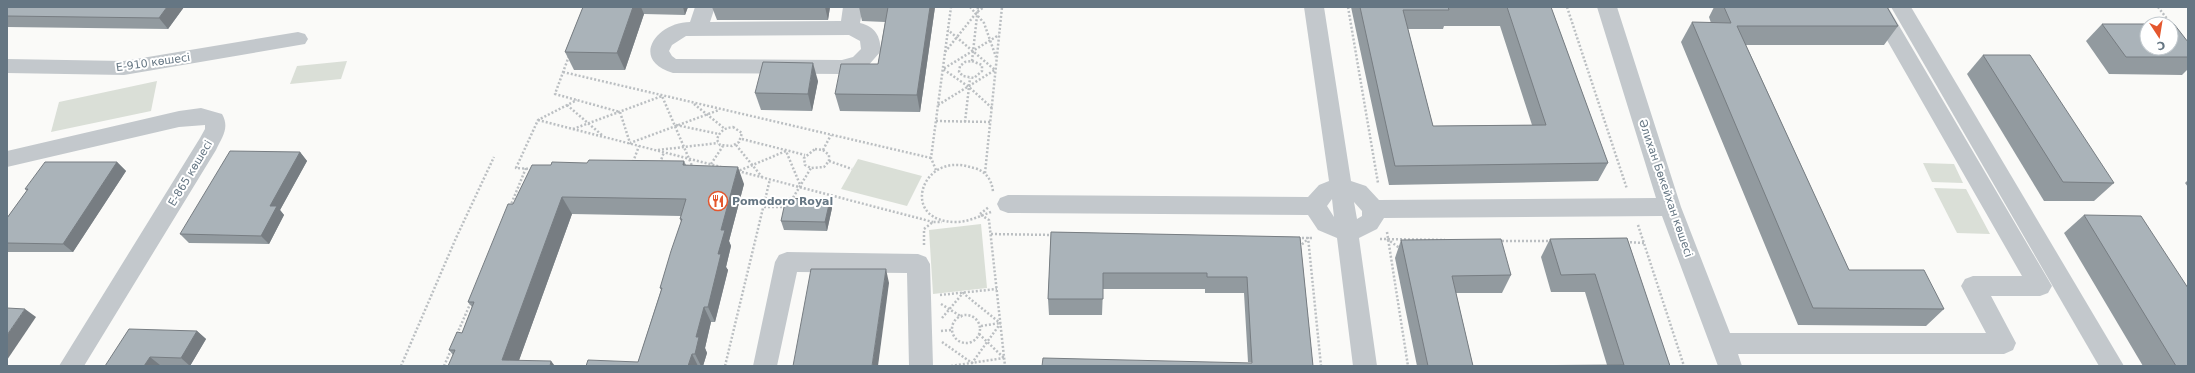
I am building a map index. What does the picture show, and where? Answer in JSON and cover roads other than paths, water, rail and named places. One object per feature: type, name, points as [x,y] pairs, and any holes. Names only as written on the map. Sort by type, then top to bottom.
[{"type":"street","points":[[698,29],[705,7]]},
{"type":"street","points":[[849,28],[853,7]]},
{"type":"street","points":[[1314,7],[1341,187],[1371,220]]},
{"type":"street","name":"Әлихан Бөкейхан көшесі","points":[[1608,7],[1670,207],[1730,366]]},
{"type":"street","points":[[1722,344],[2004,343],[1973,286],[2040,286],[1878,7]]},
{"type":"street","points":[[1901,7],[2112,366]]},
{"type":"street","points":[[849,28],[865,33],[870,38],[872,44],[871,51],[867,57],[860,62],[847,66],[673,66],[661,59],[660,47],[668,36],[684,29],[849,28]]},
{"type":"street","name":"Е-910 көшесі","points":[[7,66],[124,68],[298,39]]},
{"type":"street","name":"Е-865 көшесі","points":[[7,159],[179,119],[201,116],[215,120],[216,129],[208,144],[71,366]]},
{"type":"street","points":[[1365,366],[1371,220],[1370,202],[1358,191],[1341,187],[1333,188],[1321,194],[1316,206],[1317,213],[1328,226],[1371,220],[1670,207]]},
{"type":"street","points":[[997,201],[1316,206]]},
{"type":"street","points":[[765,366],[787,262],[918,264],[921,366]]},
{"type":"place","name":"Pomodoro Royal","points":[[718,201]]}]
